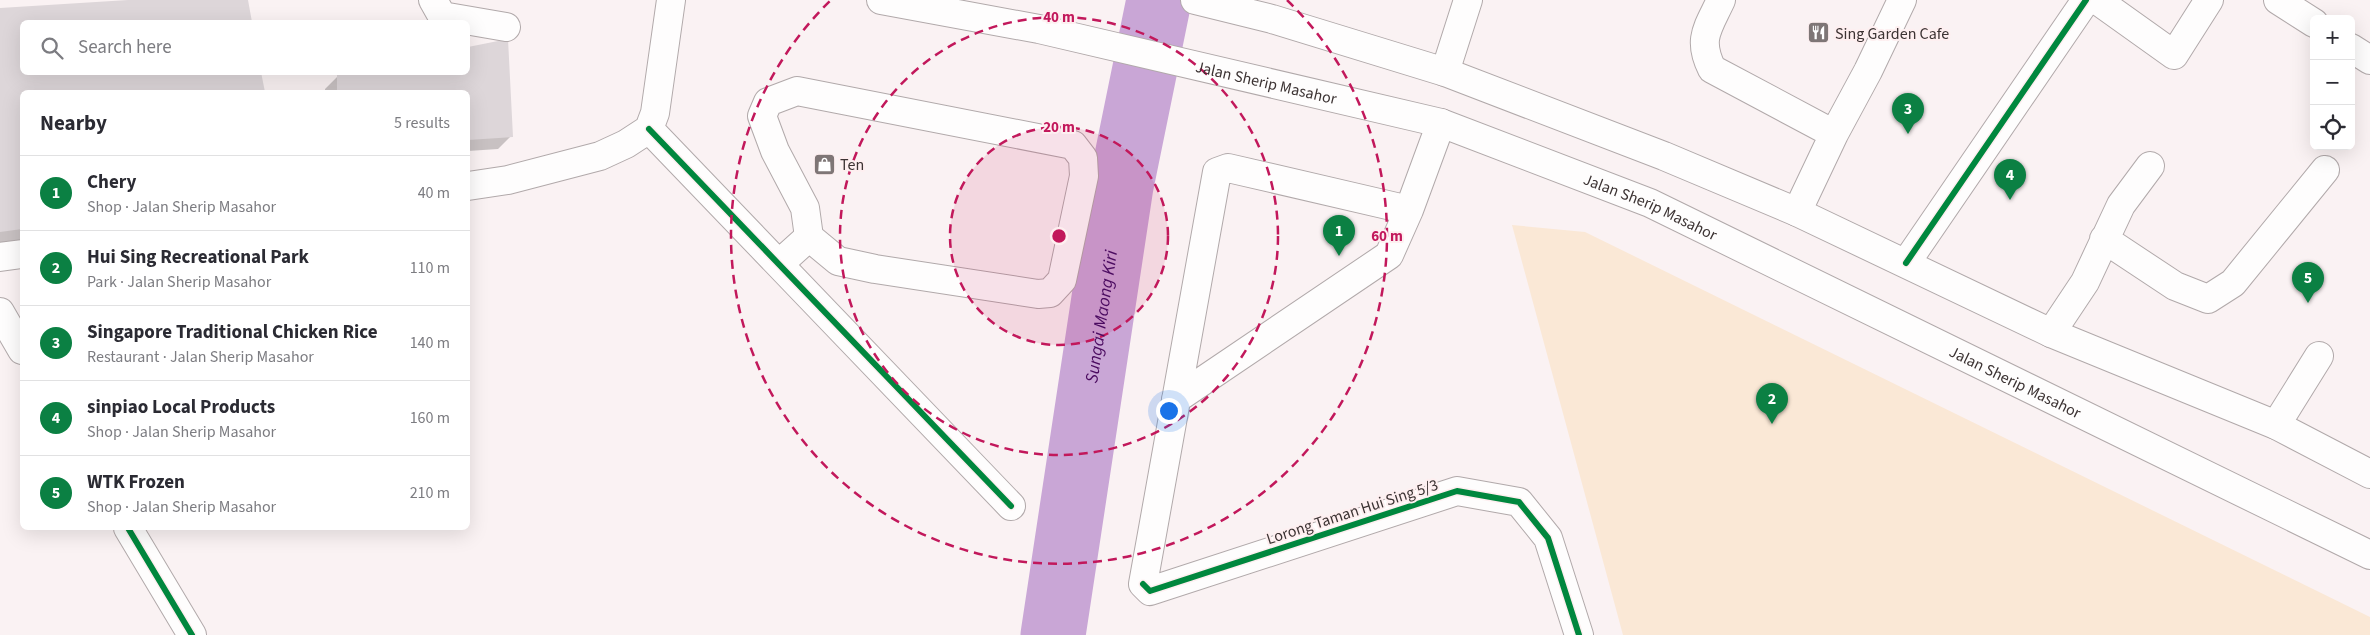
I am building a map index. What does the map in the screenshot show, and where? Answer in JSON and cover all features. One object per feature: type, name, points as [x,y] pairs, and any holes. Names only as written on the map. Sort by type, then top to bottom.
[{"type":"main road","points":[[433,0],[442,16],[468,20]]},
{"type":"main road","points":[[470,186],[508,180],[600,156],[626,144],[649,129],[655,113],[671,0]]},
{"type":"main road","name":"Jalan Sherip Masahor","points":[[881,0],[1039,29],[1440,123],[1650,203],[2370,555]]},
{"type":"main road","points":[[1195,0],[1272,19],[1445,72],[1664,156],[1797,212],[2051,333],[2276,425],[2370,474]]},
{"type":"main road","points":[[1445,72],[1468,0]]},
{"type":"main road","points":[[1721,0],[1705,34],[1704,53],[1712,69],[1834,134]]},
{"type":"main road","points":[[1797,212],[1902,0]]},
{"type":"main road","points":[[1906,263],[2086,0]]},
{"type":"main road","points":[[2097,0],[2174,55],[2208,0]]},
{"type":"main road","points":[[2278,0],[2310,20]]},
{"type":"main road","points":[[470,20],[506,26]]},
{"type":"main road","points":[[2355,51],[2370,60]]},
{"type":"main road","points":[[797,91],[1073,144],[1083,158],[1084,176],[1064,272],[1062,280],[1050,293],[1038,294],[875,270],[838,261],[809,237],[805,208],[775,151],[762,116],[768,102],[797,91]]},
{"type":"main road","points":[[1176,399],[1390,255],[1409,210],[1440,123]]},
{"type":"main road","points":[[649,129],[1011,506]]},
{"type":"main road","points":[[2051,333],[2085,282],[2121,205],[2150,166]]},
{"type":"main road","points":[[1176,399],[1217,172],[1228,168],[1409,210]]},
{"type":"main road","points":[[2104,239],[2175,286],[2208,299],[2233,283],[2325,170]]},
{"type":"main road","points":[[778,264],[809,237]]},
{"type":"main road","points":[[0,257],[20,254]]},
{"type":"main road","points":[[0,312],[20,347]]},
{"type":"main road","points":[[2276,425],[2319,356]]},
{"type":"main road","name":"Lorong Taman Hui Sing 5/3","points":[[1176,399],[1143,584],[1150,591],[1457,491],[1519,502],[1548,538],[1579,635]]},
{"type":"main road","points":[[129,530],[192,635]]},
{"type":"shaded area","points":[[1512,225],[1585,232],[2370,617],[2370,635],[1623,635]]},
{"type":"building","points":[[128,0],[248,0],[252,20],[20,20],[20,75],[262,75],[265,90],[20,90],[20,229],[0,232],[0,8]]},
{"type":"building","points":[[508,39],[513,137],[470,140],[470,90],[337,90],[337,75],[470,75],[470,47]]},
{"type":"waterway","name":"Sungai Maong Kiri","points":[[1053,635],[1121,186],[1159,0]]},
{"type":"cycle path","points":[[1906,263],[2086,0]]},
{"type":"cycle path","points":[[649,129],[1011,506]]},
{"type":"cycle path","points":[[1143,584],[1150,591],[1457,491],[1519,502],[1548,538],[1579,635]]},
{"type":"cycle path","points":[[129,530],[192,635]]},
{"type":"place","name":"Sing Garden Cafe","points":[[1819,33]]},
{"type":"place","name":"Singapore Traditional Chicken Rice","points":[[1908,134]]},
{"type":"place","name":"Ten","points":[[824,164]]},
{"type":"place","name":"sinpiao Local Products","points":[[2010,200]]},
{"type":"place","name":"Chery","points":[[1339,256]]},
{"type":"place","name":"WTK Frozen","points":[[2308,303]]},
{"type":"place","name":"Hui Sing Recreational Park","points":[[1772,424]]}]
